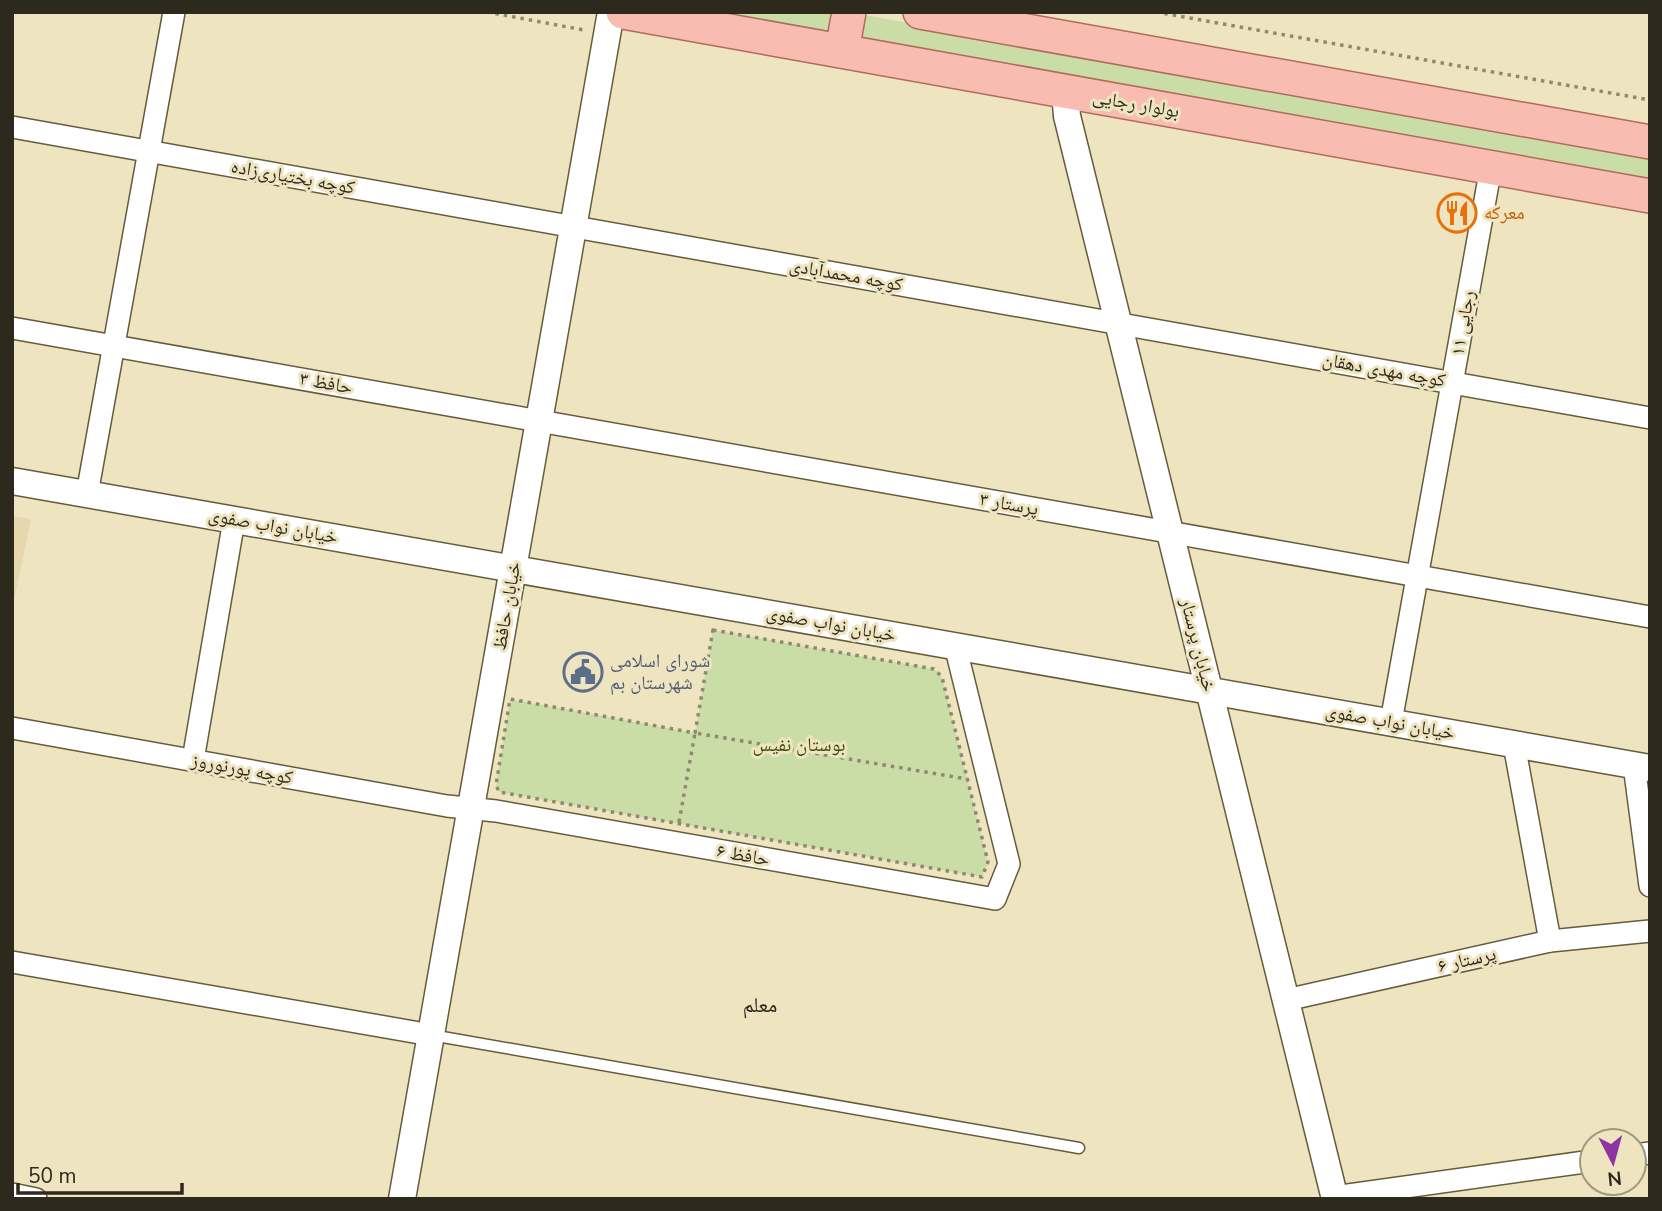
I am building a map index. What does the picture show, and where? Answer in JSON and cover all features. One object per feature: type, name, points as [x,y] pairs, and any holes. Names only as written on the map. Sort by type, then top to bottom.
[{"type":"main road","name":"بولوار رجایی","points":[[623,12],[1650,195]]},
{"type":"main road","points":[[842,51],[849,12]]},
{"type":"main road","points":[[920,12],[1650,142]]},
{"type":"street","points":[[87,494],[174,12]]},
{"type":"street","name":"خیابان حافظ","points":[[402,1199],[611,12]]},
{"type":"street","name":"خیابان پرستار","points":[[1065,91],[1067,116],[1286,1000],[1332,1198]]},
{"type":"street","name":"کوچه بختیاری‌زاده","points":[[12,127],[573,227]]},
{"type":"street","name":"رجایی ۱۱","points":[[1391,722],[1491,167]]},
{"type":"street","name":"کوچه محمدآبادی","points":[[573,227],[1118,323]]},
{"type":"street","name":"کوچه مهدی دهقان","points":[[1118,323],[1650,418]]},
{"type":"street","name":"حافظ ۳","points":[[12,328],[848,476]]},
{"type":"street","name":"پرستار ۳","points":[[848,476],[1650,617]]},
{"type":"street","name":"خیابان نواب صفوی","points":[[12,481],[1642,766]]},
{"type":"street","points":[[193,760],[234,520]]},
{"type":"street","points":[[955,645],[989,786]]},
{"type":"street","name":"کوچه پورنوروز","points":[[12,727],[447,806],[472,807]]},
{"type":"street","points":[[1514,744],[1550,941]]},
{"type":"street","points":[[1642,766],[1650,886]]},
{"type":"street","name":"حافظ ۶","points":[[472,807],[677,833],[995,899],[1009,864],[989,786]]},
{"type":"street","name":"پرستار ۶","points":[[1286,1000],[1550,941],[1650,931]]},
{"type":"street","points":[[12,962],[431,1035]]},
{"type":"street","points":[[1332,1198],[1578,1163]]},
{"type":"street","points":[[12,1194],[36,1199]]},
{"type":"lane","points":[[431,1035],[1079,1148]]},
{"type":"path","points":[[1156,12],[1650,100]]},
{"type":"path","points":[[513,687],[496,785],[499,792],[677,833],[982,877],[988,863],[942,677],[934,669],[713,629],[677,833]]},
{"type":"path","points":[[510,699],[968,779],[989,786]]},
{"type":"shaded area","points":[[12,516],[31,519],[12,610]]},
{"type":"green space","points":[[696,12],[847,12],[1650,156],[1650,182]]},
{"type":"green space","name":"بوستان نفیس","points":[[713,630],[934,669],[942,677],[988,862],[982,877],[499,792],[496,785],[510,699],[695,733]]},
{"type":"place","name":"معرکه","points":[[1457,213]]},
{"type":"place","name":"شورای اسلامی شهرستان بم","points":[[583,672]]},
{"type":"district","name":"معلم","points":[[760,1005]]}]
